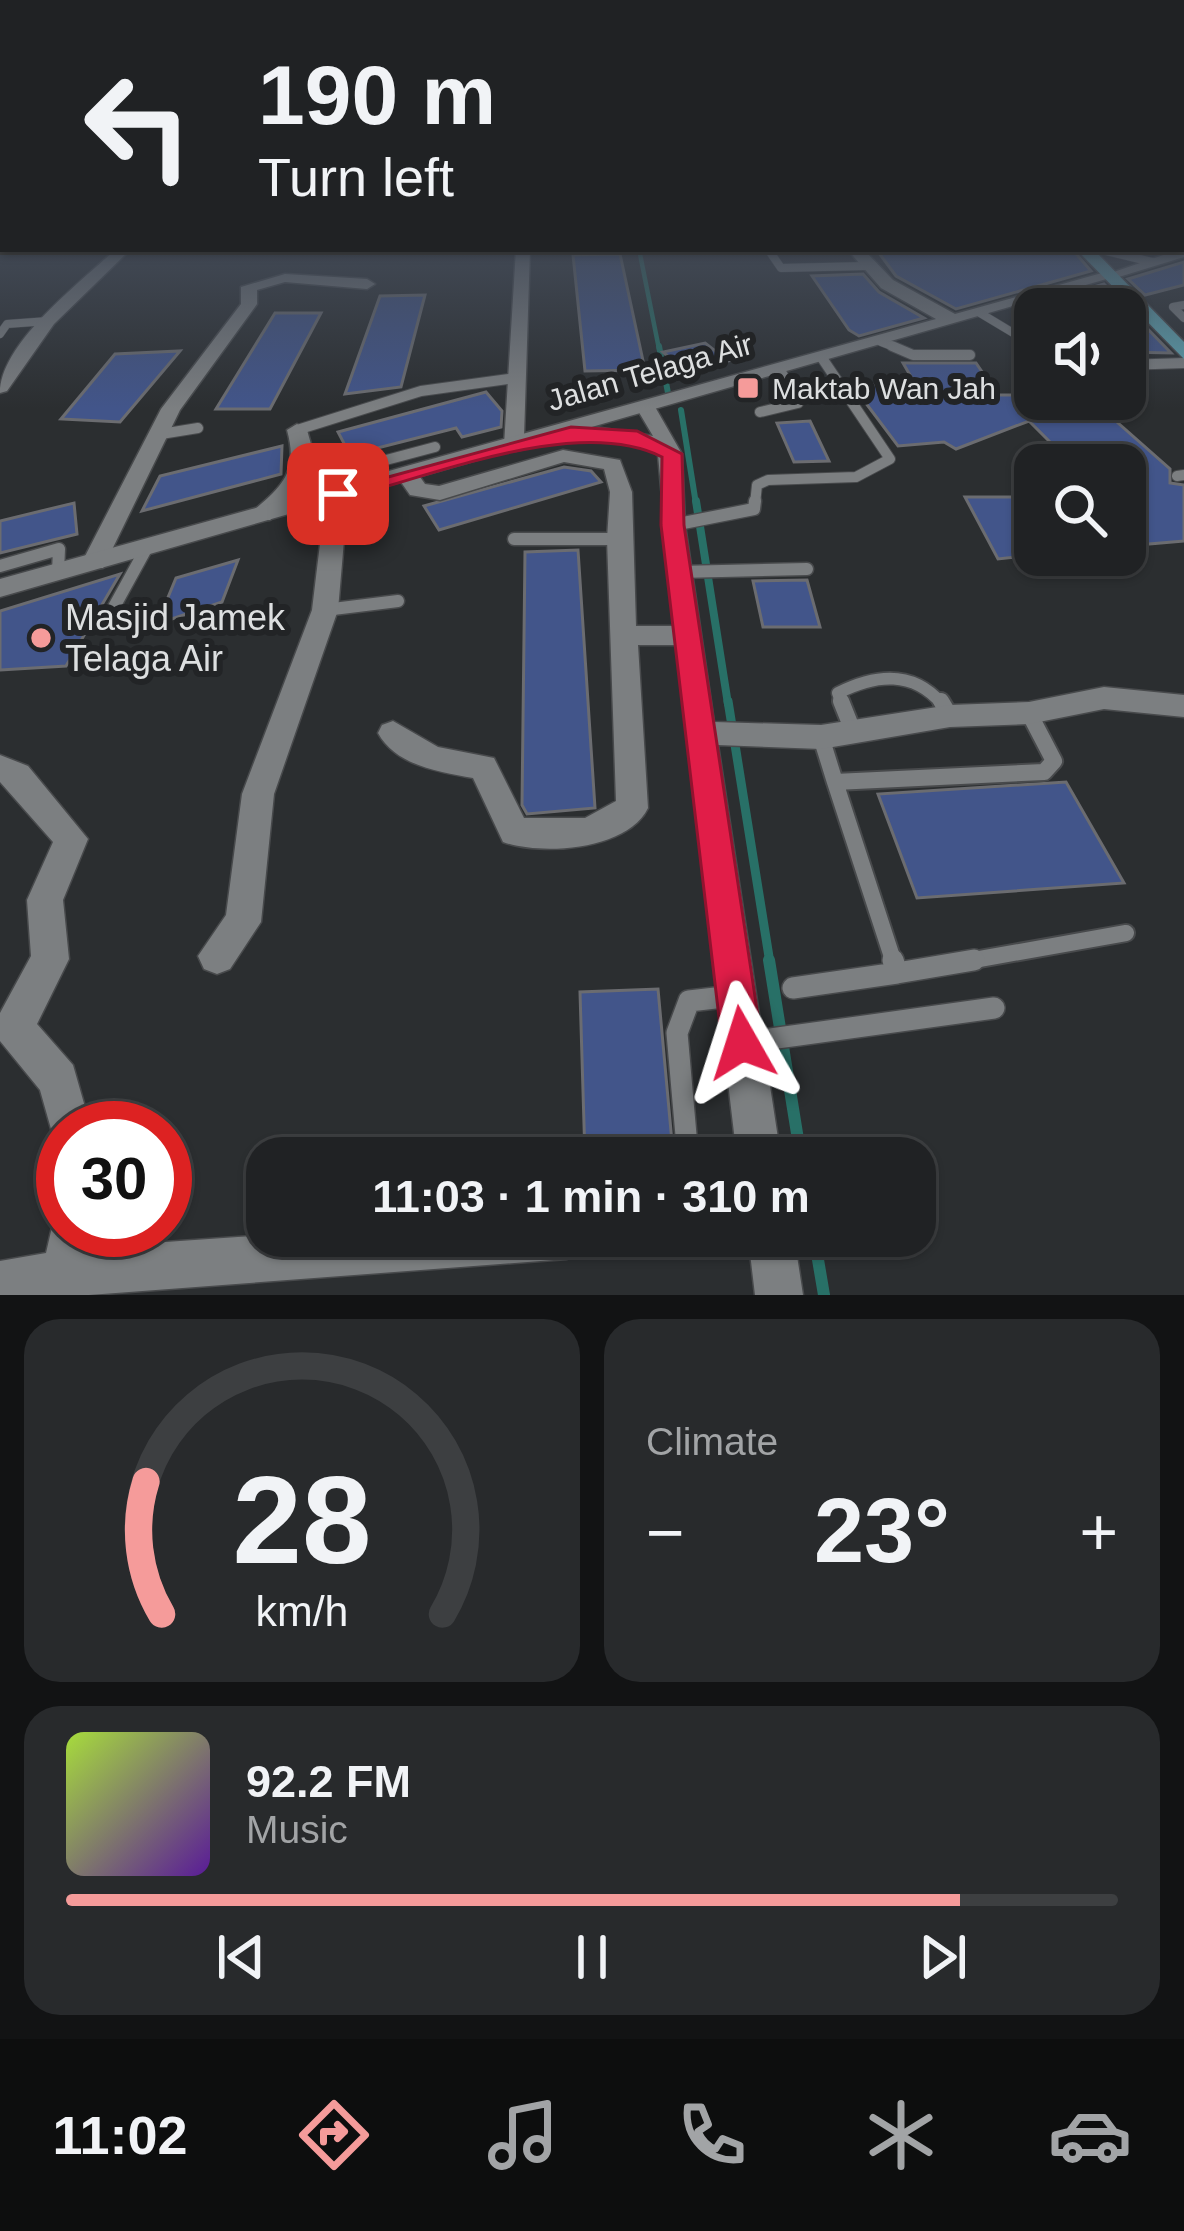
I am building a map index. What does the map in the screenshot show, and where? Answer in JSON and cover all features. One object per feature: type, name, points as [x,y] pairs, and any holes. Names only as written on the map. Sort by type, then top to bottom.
[{"type":"main road","points":[[1121,288],[1183,352]]},
{"type":"street","points":[[0,387],[49,321],[83,288]]},
{"type":"street","points":[[94,562],[171,409],[248,304],[249,288]]},
{"type":"street","points":[[521,288],[514,445],[596,431],[637,437],[672,454]]},
{"type":"street","points":[[889,288],[917,331]]},
{"type":"street","name":"Jalan Telaga Air","points":[[0,588],[262,515],[338,483],[378,483],[822,358],[893,352],[917,331],[1066,288]]},
{"type":"street","points":[[895,294],[954,320]]},
{"type":"street","points":[[646,409],[663,430],[672,454],[688,635],[722,733],[738,995],[753,1041],[758,1137]]},
{"type":"street","points":[[217,956],[243,922],[258,794],[325,610],[338,483],[307,457],[297,430]]},
{"type":"street","points":[[393,733],[430,758],[483,766],[493,779],[499,812],[514,832],[589,833],[616,822],[632,808],[619,539],[621,492],[613,464],[563,456],[440,493],[418,490],[407,475]]},
{"type":"street","points":[[262,515],[297,484],[307,457]]},
{"type":"street","points":[[624,636],[688,635]]},
{"type":"street","points":[[722,733],[821,737],[950,716],[1029,713],[1104,698],[1184,706]]},
{"type":"street","points":[[6,781],[71,839],[45,900],[50,959],[14,1028],[58,1080],[63,1101]]},
{"type":"street","points":[[0,1285],[66,1266],[246,1255]]},
{"type":"street","points":[[774,1257],[779,1295]]},
{"type":"lane","points":[[1184,305],[1173,308],[1184,318]]},
{"type":"lane","points":[[980,313],[1014,333]]},
{"type":"lane","points":[[0,334],[3,324],[49,321]]},
{"type":"lane","points":[[893,352],[970,355]]},
{"type":"lane","points":[[1146,360],[1183,352]]},
{"type":"lane","points":[[680,524],[754,509],[757,484],[856,477],[890,459],[822,358]]},
{"type":"lane","points":[[760,412],[798,403],[780,370]]},
{"type":"lane","points":[[297,430],[422,391],[515,378]]},
{"type":"lane","points":[[161,434],[198,428]]},
{"type":"lane","points":[[338,483],[435,447]]},
{"type":"lane","points":[[514,539],[619,539]]},
{"type":"lane","points":[[103,627],[147,547]]},
{"type":"lane","points":[[0,566],[58,549],[58,572]]},
{"type":"lane","points":[[686,572],[806,569]]},
{"type":"lane","points":[[325,610],[398,602]]},
{"type":"lane","points":[[853,731],[838,693],[859,681],[914,678],[938,691],[950,716]]},
{"type":"lane","points":[[835,782],[1044,772],[1054,760],[1029,713]]},
{"type":"lane","points":[[821,737],[897,973]]},
{"type":"lane","points":[[793,988],[1126,933]]},
{"type":"lane","points":[[686,1137],[677,1033],[689,1001],[738,995]]},
{"type":"lane","points":[[753,1041],[994,1008]]},
{"type":"building","points":[[576,288],[627,288],[645,370],[585,371]]},
{"type":"building","points":[[821,288],[876,288],[924,318],[859,336],[849,330]]},
{"type":"building","points":[[919,288],[1014,288],[1014,293],[956,309]]},
{"type":"building","points":[[425,295],[401,387],[345,394],[380,296]]},
{"type":"building","points":[[275,313],[321,313],[270,409],[216,409]]},
{"type":"building","points":[[1146,327],[1171,353],[1146,352]]},
{"type":"building","points":[[705,343],[728,361],[685,371],[663,352]]},
{"type":"building","points":[[180,351],[120,422],[61,419],[115,354]]},
{"type":"building","points":[[903,363],[976,363],[998,395],[1014,395],[1014,420],[1115,420],[1142,444],[1052,444],[1029,421],[956,449],[944,442],[898,446],[853,386],[914,382]]},
{"type":"building","points":[[486,392],[502,411],[501,427],[462,437],[456,428],[350,455],[338,432]]},
{"type":"building","points":[[810,421],[829,461],[794,462],[777,423]]},
{"type":"building","points":[[282,446],[281,474],[142,511],[160,476]]},
{"type":"building","points":[[1146,448],[1170,469],[1170,483],[1184,485],[1184,541],[1146,544]]},
{"type":"building","points":[[564,467],[591,471],[601,482],[439,530],[424,506]]},
{"type":"building","points":[[965,497],[1014,497],[1014,557],[998,559]]},
{"type":"building","points":[[74,503],[77,534],[0,553],[0,521]]},
{"type":"building","points":[[578,550],[595,808],[527,814],[522,805],[525,552]]},
{"type":"building","points":[[238,560],[222,602],[157,624],[176,578]]},
{"type":"building","name":"Masjid Jamek Telaga Air","points":[[120,574],[66,666],[0,670],[0,611]]},
{"type":"building","points":[[807,580],[820,627],[763,627],[753,581]]},
{"type":"building","points":[[1066,782],[1124,883],[917,898],[878,794]]},
{"type":"building","points":[[658,989],[672,1137],[584,1137],[580,992]]},
{"type":"waterway","points":[[647,288],[659,349]]},
{"type":"waterway","points":[[659,346],[668,393]]},
{"type":"waterway","points":[[681,410],[696,504]]},
{"type":"waterway","points":[[696,501],[728,704]]},
{"type":"waterway","points":[[728,701],[770,963]]},
{"type":"waterway","points":[[769,960],[798,1137]]},
{"type":"waterway","points":[[818,1257],[824,1295]]},
{"type":"place","name":"Maktab Wan Jah","points":[[748,388]]},
{"type":"place","name":"Masjid Jamek Telaga Air","points":[[41,638]]},
{"type":"route","points":[[338,494],[571,433],[618,433],[656,443],[672,454],[673,525],[742,1043]]}]
